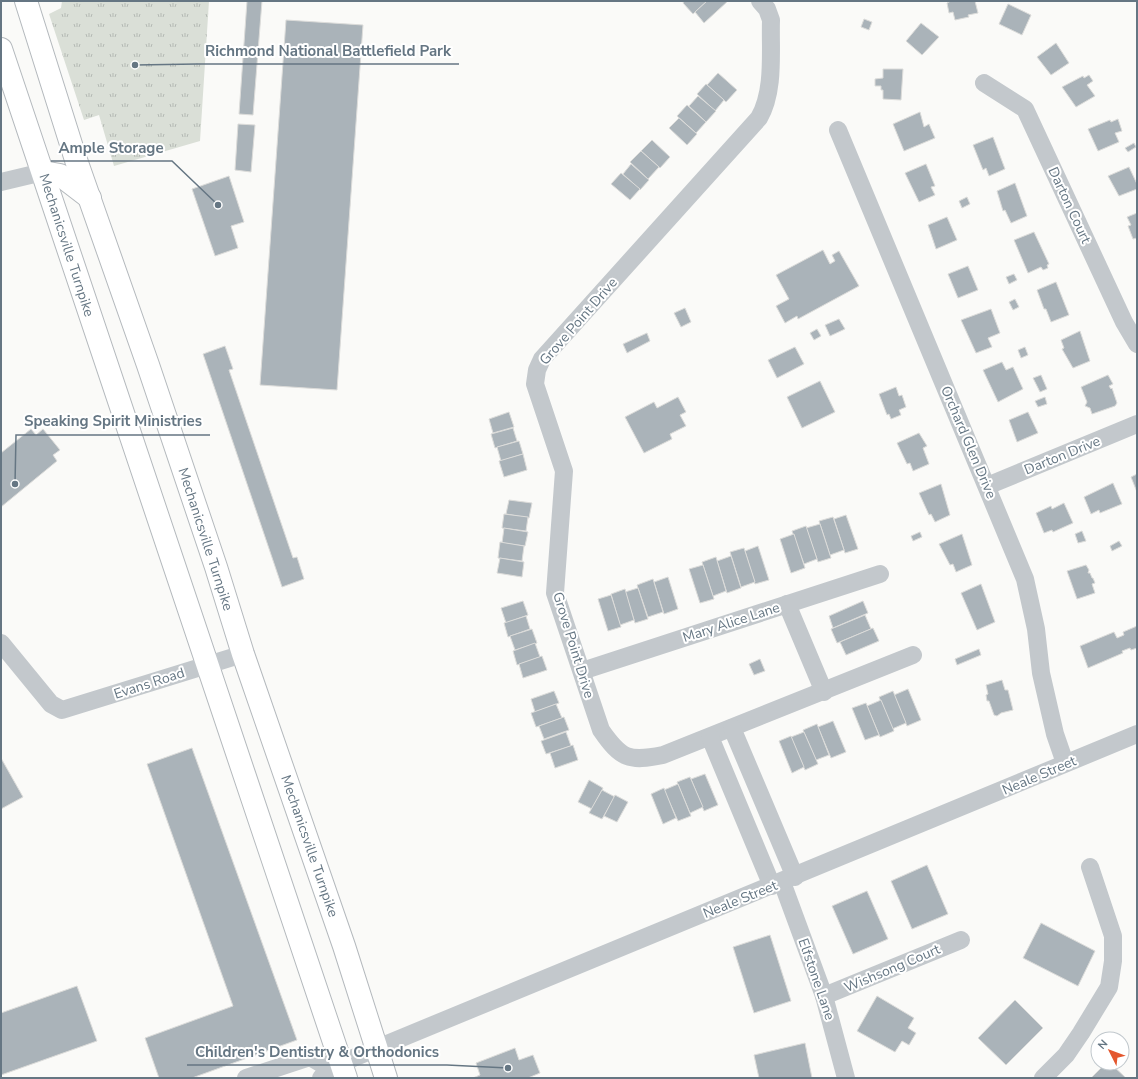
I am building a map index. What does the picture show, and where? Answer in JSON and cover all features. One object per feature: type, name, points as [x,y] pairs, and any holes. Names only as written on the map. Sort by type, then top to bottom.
[{"type":"highway","name":"Mechanicsville Turnpike","points":[[26,1],[76,160],[216,567],[243,654],[308,838],[386,1078]]},
{"type":"highway","name":"Mechanicsville Turnpike","points":[[1,48],[43,172],[59,226],[208,665],[334,1072]]},
{"type":"highway","points":[[34,146],[57,165],[63,166],[76,160]]},
{"type":"highway","points":[[43,172],[60,175],[90,199]]},
{"type":"street","name":"Grove Point Drive","points":[[760,1],[767,9],[770,20],[769,92],[766,107],[759,118],[542,359],[537,370],[535,384],[538,398],[564,471],[555,593],[601,730],[610,743],[625,755],[640,760],[663,755],[710,737],[913,655]]},
{"type":"street","name":"Darton Court","points":[[984,83],[1026,109],[1124,322],[1137,344]]},
{"type":"street","name":"Orchard Glen Drive","points":[[838,130],[1025,579],[1036,629],[1041,673],[1055,734],[1066,763]]},
{"type":"street","points":[[1,182],[43,172]]},
{"type":"street","name":"Darton Drive","points":[[987,486],[1137,424]]},
{"type":"street","name":"Mary Alice Lane","points":[[582,671],[880,574]]},
{"type":"street","points":[[787,604],[824,692]]},
{"type":"street","name":"Evans Road","points":[[1,643],[51,704],[62,710],[243,654]]},
{"type":"street","points":[[732,728],[783,881]]},
{"type":"street","name":"Neale Street","points":[[334,1072],[376,1049],[1137,734]]},
{"type":"street","points":[[710,737],[783,881]]},
{"type":"street","points":[[1043,1078],[1066,1055],[1096,1010],[1108,987],[1113,961],[1113,936],[1090,867]]},
{"type":"street","name":"Elfstone Lane","points":[[783,881],[824,996],[846,1078]]},
{"type":"street","name":"Wishsong Court","points":[[824,996],[961,940]]},
{"type":"street","points":[[246,1078],[310,1057],[334,1072]]},
{"type":"green space","points":[[62,1],[209,1],[200,141],[114,166],[99,115],[84,120],[49,14],[61,8]]},
{"type":"building","points":[[247,1],[262,1],[253,115],[239,114]]},
{"type":"building","points":[[684,1],[707,1],[693,14],[683,3]]},
{"type":"building","points":[[707,1],[728,1],[704,23],[695,12]]},
{"type":"building","points":[[951,1],[975,1],[978,13],[968,15],[969,17],[955,20],[953,12],[949,13],[947,3]]},
{"type":"building","points":[[1008,4],[1031,15],[1022,35],[999,24]]},
{"type":"building","points":[[864,19],[872,22],[869,30],[861,27]]},
{"type":"building","points":[[286,20],[363,25],[337,390],[260,385]]},
{"type":"building","points":[[921,23],[939,37],[922,55],[906,41]]},
{"type":"building","points":[[1056,43],[1069,63],[1051,75],[1037,57]]},
{"type":"building","points":[[883,69],[903,69],[901,100],[883,99],[883,90],[881,90],[881,86],[875,86],[875,79],[883,78]]},
{"type":"building","points":[[718,73],[737,90],[726,102],[707,85]]},
{"type":"building","points":[[1089,75],[1093,81],[1087,85],[1095,96],[1076,107],[1062,87],[1083,76],[1084,78]]},
{"type":"building","points":[[706,84],[724,100],[715,111],[697,94]]},
{"type":"building","points":[[698,96],[716,111],[706,122],[689,106]]},
{"type":"building","points":[[687,105],[706,122],[696,133],[677,116]]},
{"type":"building","points":[[920,112],[924,127],[929,124],[935,138],[904,151],[893,124]]},
{"type":"building","points":[[679,118],[697,134],[687,145],[669,128]]},
{"type":"building","points":[[1118,119],[1122,131],[1115,133],[1119,142],[1098,151],[1088,129],[1110,120],[1111,122]]},
{"type":"building","points":[[238,124],[255,125],[251,172],[235,170]]},
{"type":"building","points":[[993,137],[1005,169],[989,176],[986,168],[983,170],[973,145]]},
{"type":"building","points":[[652,140],[670,157],[660,168],[641,151]]},
{"type":"building","points":[[1134,143],[1136,147],[1128,152],[1125,148]]},
{"type":"building","points":[[641,151],[659,167],[648,179],[630,162]]},
{"type":"building","points":[[631,164],[649,180],[640,190],[623,174]]},
{"type":"building","points":[[926,164],[935,186],[931,187],[935,195],[919,202],[905,173]]},
{"type":"building","points":[[1129,167],[1137,184],[1137,189],[1119,196],[1108,176]]},
{"type":"building","points":[[621,173],[640,189],[630,200],[611,184]]},
{"type":"building","points":[[229,176],[244,222],[231,226],[238,248],[215,256],[192,189]]},
{"type":"building","points":[[1015,183],[1027,216],[1011,223],[1005,210],[1003,211],[997,191]]},
{"type":"building","points":[[967,197],[970,204],[962,208],[959,201]]},
{"type":"building","points":[[1137,213],[1137,238],[1133,239],[1128,226],[1131,225],[1127,217]]},
{"type":"building","points":[[947,217],[957,240],[936,249],[928,225]]},
{"type":"building","points":[[1034,232],[1049,264],[1047,265],[1048,268],[1043,270],[1041,267],[1028,273],[1014,240]]},
{"type":"building","points":[[823,250],[830,264],[835,261],[832,255],[839,251],[859,286],[798,319],[797,316],[785,323],[776,306],[789,299],[776,275]]},
{"type":"building","points":[[968,266],[978,290],[958,298],[948,274]]},
{"type":"building","points":[[1014,274],[1017,280],[1009,284],[1006,277]]},
{"type":"building","points":[[1056,282],[1069,315],[1051,322],[1046,309],[1044,309],[1037,290]]},
{"type":"building","points":[[1015,299],[1019,307],[1013,310],[1009,302]]},
{"type":"building","points":[[685,308],[691,322],[681,327],[674,313]]},
{"type":"building","points":[[991,309],[1000,333],[988,338],[992,347],[976,353],[961,320]]},
{"type":"building","points":[[839,319],[845,329],[830,336],[825,325]]},
{"type":"building","points":[[817,329],[821,336],[814,340],[810,333]]},
{"type":"building","points":[[1080,331],[1090,361],[1073,368],[1062,349],[1064,348],[1061,340]]},
{"type":"building","points":[[647,333],[650,341],[627,353],[623,344]]},
{"type":"building","points":[[225,346],[233,369],[229,370],[293,558],[297,557],[304,579],[282,587],[203,354]]},
{"type":"building","points":[[795,347],[804,364],[777,378],[768,360]]},
{"type":"building","points":[[1025,347],[1028,355],[1021,358],[1018,350]]},
{"type":"building","points":[[1002,362],[1006,370],[1013,367],[1023,389],[998,402],[983,370]]},
{"type":"building","points":[[1041,375],[1047,389],[1040,392],[1033,378]]},
{"type":"building","points":[[1108,375],[1113,384],[1109,386],[1111,389],[1112,388],[1117,403],[1115,406],[1092,414],[1090,408],[1085,406],[1087,402],[1081,387]]},
{"type":"building","points":[[820,381],[835,412],[802,428],[787,397]]},
{"type":"building","points":[[896,387],[899,396],[902,395],[906,407],[899,410],[901,415],[891,419],[889,414],[887,415],[879,394]]},
{"type":"building","points":[[678,397],[686,412],[680,415],[686,426],[670,434],[672,439],[644,453],[625,417],[654,402],[657,408]]},
{"type":"building","points":[[1045,397],[1047,404],[1038,407],[1035,401]]},
{"type":"building","points":[[509,412],[514,427],[493,433],[489,419]]},
{"type":"building","points":[[1028,412],[1038,433],[1017,442],[1009,420]]},
{"type":"building","points":[[513,428],[517,441],[495,448],[491,434]]},
{"type":"building","points":[[31,429],[36,435],[43,429],[60,450],[53,455],[57,461],[1,507],[1,453]]},
{"type":"building","points":[[919,433],[927,446],[923,448],[929,464],[913,471],[910,463],[907,464],[897,443]]},
{"type":"building","points":[[519,441],[523,454],[501,461],[497,447]]},
{"type":"building","points":[[523,454],[527,470],[504,477],[499,461]]},
{"type":"building","points":[[1137,474],[1137,492],[1131,477]]},
{"type":"building","points":[[1113,483],[1122,504],[1100,513],[1099,510],[1091,514],[1084,497]]},
{"type":"building","points":[[941,484],[950,515],[935,522],[931,514],[929,515],[919,493]]},
{"type":"building","points":[[509,500],[532,503],[529,518],[506,514]]},
{"type":"building","points":[[1064,503],[1073,523],[1053,532],[1052,530],[1044,533],[1036,513],[1051,506],[1052,509]]},
{"type":"building","points":[[504,514],[528,517],[526,531],[502,528]]},
{"type":"building","points":[[846,515],[858,549],[845,553],[834,519]]},
{"type":"building","points":[[833,517],[844,550],[830,555],[819,521]]},
{"type":"building","points":[[820,524],[831,558],[818,562],[806,528]]},
{"type":"building","points":[[806,526],[817,559],[804,564],[792,531]]},
{"type":"building","points":[[504,528],[528,532],[525,546],[502,543]]},
{"type":"building","points":[[1082,531],[1086,541],[1078,543],[1075,534]]},
{"type":"building","points":[[920,532],[922,537],[913,541],[911,536]]},
{"type":"building","points":[[794,534],[805,568],[791,573],[780,539]]},
{"type":"building","points":[[962,534],[972,565],[956,572],[953,564],[950,565],[939,544]]},
{"type":"building","points":[[1119,541],[1122,546],[1112,551],[1110,546]]},
{"type":"building","points":[[500,542],[524,546],[522,561],[498,558]]},
{"type":"building","points":[[758,546],[769,580],[755,584],[745,551]]},
{"type":"building","points":[[744,548],[755,582],[741,587],[730,552]]},
{"type":"building","points":[[731,556],[741,588],[727,593],[717,561]]},
{"type":"building","points":[[716,557],[726,591],[713,596],[702,562]]},
{"type":"building","points":[[500,558],[524,562],[522,577],[497,573]]},
{"type":"building","points":[[703,565],[714,599],[700,603],[689,569]]},
{"type":"building","points":[[1086,565],[1089,570],[1088,573],[1090,573],[1095,583],[1092,584],[1095,593],[1077,599],[1067,571]]},
{"type":"building","points":[[668,577],[678,609],[664,614],[654,582]]},
{"type":"building","points":[[653,579],[663,612],[648,617],[637,585]]},
{"type":"building","points":[[981,584],[995,622],[977,630],[961,593]]},
{"type":"building","points":[[638,588],[648,619],[635,623],[625,592]]},
{"type":"building","points":[[625,589],[634,620],[620,625],[611,594]]},
{"type":"building","points":[[611,595],[621,627],[608,631],[598,599]]},
{"type":"building","points":[[523,601],[528,615],[506,623],[501,608]]},
{"type":"building","points":[[863,601],[868,613],[833,628],[829,616]]},
{"type":"building","points":[[865,615],[871,629],[837,643],[831,629]]},
{"type":"building","points":[[526,616],[530,629],[508,637],[504,623]]},
{"type":"building","points":[[1137,626],[1137,648],[1131,650],[1130,648],[1122,651],[1123,653],[1088,668],[1080,646],[1114,632],[1117,638],[1124,635],[1123,632]]},
{"type":"building","points":[[873,628],[879,641],[846,655],[840,642]]},
{"type":"building","points":[[532,629],[537,643],[515,650],[510,636]]},
{"type":"building","points":[[535,643],[540,657],[517,665],[513,651]]},
{"type":"building","points":[[979,649],[981,655],[957,665],[955,659]]},
{"type":"building","points":[[542,656],[547,670],[523,678],[519,664]]},
{"type":"building","points":[[760,659],[765,671],[754,675],[749,664]]},
{"type":"building","points":[[1002,680],[1005,690],[1008,690],[1013,710],[1001,713],[997,716],[994,715],[989,701],[987,701],[986,695],[988,694],[986,685]]},
{"type":"building","points":[[908,689],[921,720],[907,726],[894,695]]},
{"type":"building","points":[[554,691],[559,703],[535,712],[531,699]]},
{"type":"building","points":[[893,691],[906,723],[892,729],[879,697]]},
{"type":"building","points":[[881,700],[894,731],[880,737],[867,706]]},
{"type":"building","points":[[866,703],[879,735],[865,740],[852,708]]},
{"type":"building","points":[[556,704],[562,718],[536,727],[531,713]]},
{"type":"building","points":[[564,717],[569,730],[544,739],[539,726]]},
{"type":"building","points":[[833,721],[846,752],[831,758],[818,727]]},
{"type":"building","points":[[817,724],[829,755],[816,760],[803,730]]},
{"type":"building","points":[[566,732],[571,746],[546,754],[541,741]]},
{"type":"building","points":[[804,732],[818,764],[805,770],[791,737]]},
{"type":"building","points":[[791,736],[804,767],[792,773],[779,741]]},
{"type":"building","points":[[573,745],[578,760],[555,768],[550,753]]},
{"type":"building","points":[[192,748],[297,1040],[192,1078],[159,1078],[145,1038],[233,1006],[147,764]]},
{"type":"building","points":[[1,758],[23,797],[1,809]]},
{"type":"building","points":[[705,774],[718,805],[704,811],[691,779]]},
{"type":"building","points":[[690,777],[703,807],[690,813],[677,782]]},
{"type":"building","points":[[589,780],[603,788],[592,809],[578,802]]},
{"type":"building","points":[[678,784],[691,816],[678,821],[664,790]]},
{"type":"building","points":[[664,788],[676,818],[663,824],[651,794]]},
{"type":"building","points":[[602,790],[615,797],[602,819],[589,813]]},
{"type":"building","points":[[615,795],[628,802],[617,822],[604,816]]},
{"type":"building","points":[[927,865],[948,914],[912,929],[891,881]]},
{"type":"building","points":[[867,891],[888,939],[853,954],[832,906]]},
{"type":"building","points":[[1041,923],[1095,951],[1078,986],[1023,958]]},
{"type":"building","points":[[770,935],[791,1001],[754,1013],[733,947]]},
{"type":"building","points":[[77,986],[97,1041],[1,1075],[1,1013]]},
{"type":"building","points":[[877,996],[914,1018],[908,1028],[916,1033],[909,1045],[902,1041],[895,1052],[857,1031]]},
{"type":"building","points":[[1015,1000],[1043,1028],[1006,1065],[978,1038]]},
{"type":"building","points":[[805,1043],[812,1078],[759,1078],[754,1055]]},
{"type":"building","points":[[515,1048],[519,1060],[533,1055],[540,1073],[528,1078],[473,1078],[480,1075],[476,1063]]},
{"type":"building","points":[[1098,1071],[1119,1071],[1126,1078],[1091,1078]]},
{"type":"place","name":"Richmond National Battlefield Park","points":[[135,65]]},
{"type":"place","name":"Ample Storage","points":[[218,205]]},
{"type":"place","name":"Speaking Spirit Ministries","points":[[15,484]]},
{"type":"place","name":"Children's Dentistry & Orthodonics","points":[[508,1068]]}]
